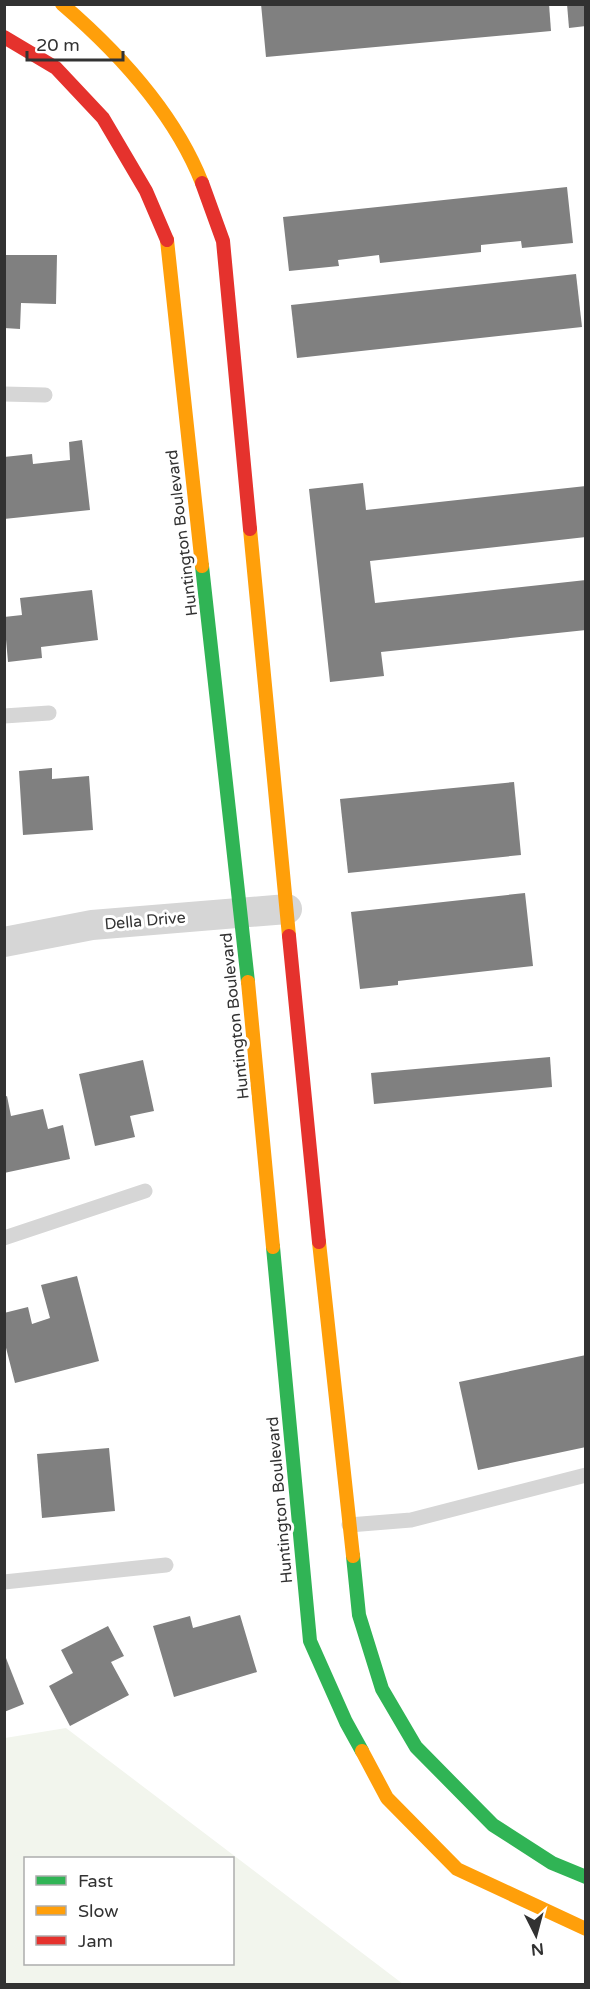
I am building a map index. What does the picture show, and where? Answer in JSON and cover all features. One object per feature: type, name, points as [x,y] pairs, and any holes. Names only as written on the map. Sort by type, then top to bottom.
[{"type":"street","points":[[62,4],[92,29],[157,102],[192,160],[223,241],[323,1288],[359,1615],[382,1689],[416,1747],[493,1825],[552,1863],[585,1877]]},
{"type":"street","name":"Huntington Boulevard","points":[[4,37],[56,68],[104,118],[146,191],[170,245],[188,443],[242,913],[310,1641],[346,1722],[387,1797],[457,1869],[585,1929]]},
{"type":"street","name":"Della Drive","points":[[4,942],[92,925],[287,909]]},
{"type":"lane","points":[[4,394],[45,395]]},
{"type":"lane","points":[[4,716],[48,713]]},
{"type":"lane","points":[[4,1238],[145,1191]]},
{"type":"lane","points":[[349,1525],[411,1520],[585,1475]]},
{"type":"lane","points":[[4,1582],[166,1564]]},
{"type":"shaded area","points":[[66,1728],[403,1984],[5,1984],[5,1738]]},
{"type":"building","points":[[261,4],[549,4],[551,31],[266,57]]},
{"type":"building","points":[[567,4],[586,4],[586,26],[569,28]]},
{"type":"building","points":[[567,187],[573,243],[522,248],[521,241],[481,245],[481,252],[380,263],[379,255],[338,260],[339,266],[289,271],[283,217]]},
{"type":"building","points":[[4,255],[57,255],[56,304],[21,303],[20,329],[4,328]]},
{"type":"building","points":[[576,274],[582,327],[297,358],[291,305]]},
{"type":"building","points":[[82,440],[90,510],[4,519],[4,457],[32,454],[33,464],[70,460],[69,442]]},
{"type":"building","points":[[363,483],[366,510],[586,486],[586,537],[370,561],[375,603],[586,580],[586,630],[381,652],[384,676],[330,682],[309,489]]},
{"type":"building","points":[[92,590],[98,640],[41,647],[42,658],[8,662],[4,617],[22,615],[20,598]]},
{"type":"building","points":[[52,768],[52,779],[89,776],[93,830],[23,835],[19,771]]},
{"type":"building","points":[[514,782],[521,855],[348,873],[340,799]]},
{"type":"building","points":[[525,893],[533,966],[398,981],[398,985],[360,989],[351,912]]},
{"type":"building","points":[[550,1057],[552,1087],[374,1104],[371,1073]]},
{"type":"building","points":[[143,1060],[154,1111],[130,1116],[135,1137],[95,1146],[79,1074]]},
{"type":"building","points":[[7,1096],[11,1116],[43,1109],[48,1129],[63,1125],[70,1159],[4,1173],[4,1097]]},
{"type":"building","points":[[77,1276],[99,1361],[15,1383],[4,1340],[4,1313],[28,1307],[32,1324],[50,1318],[41,1285]]},
{"type":"building","points":[[586,1355],[586,1447],[478,1470],[459,1382]]},
{"type":"building","points":[[109,1448],[115,1511],[42,1518],[37,1454]]},
{"type":"building","points":[[240,1615],[257,1672],[174,1697],[153,1626],[190,1616],[193,1628]]},
{"type":"building","points":[[108,1626],[124,1656],[111,1662],[129,1695],[70,1726],[49,1686],[73,1673],[61,1650]]},
{"type":"building","points":[[4,1653],[24,1704],[4,1712]]},
{"type":"traffic: fast","points":[[202,566],[248,982]]},
{"type":"traffic: fast","points":[[273,1247],[310,1641],[346,1722],[362,1751]]},
{"type":"traffic: fast","points":[[353,1556],[359,1615],[382,1689],[416,1747],[493,1825],[552,1863],[586,1877]]},
{"type":"traffic: slow","points":[[62,4],[104,43],[143,85],[176,132],[202,183]]},
{"type":"traffic: slow","points":[[167,240],[202,566]]},
{"type":"traffic: slow","points":[[250,529],[289,936]]},
{"type":"traffic: slow","points":[[248,982],[273,1247]]},
{"type":"traffic: slow","points":[[319,1242],[353,1556]]},
{"type":"traffic: slow","points":[[362,1751],[387,1798],[457,1869],[586,1929]]},
{"type":"traffic: jam","points":[[4,37],[56,68],[103,118],[146,191],[167,240]]},
{"type":"traffic: jam","points":[[202,183],[223,241],[250,529]]},
{"type":"traffic: jam","points":[[289,936],[319,1242]]}]
